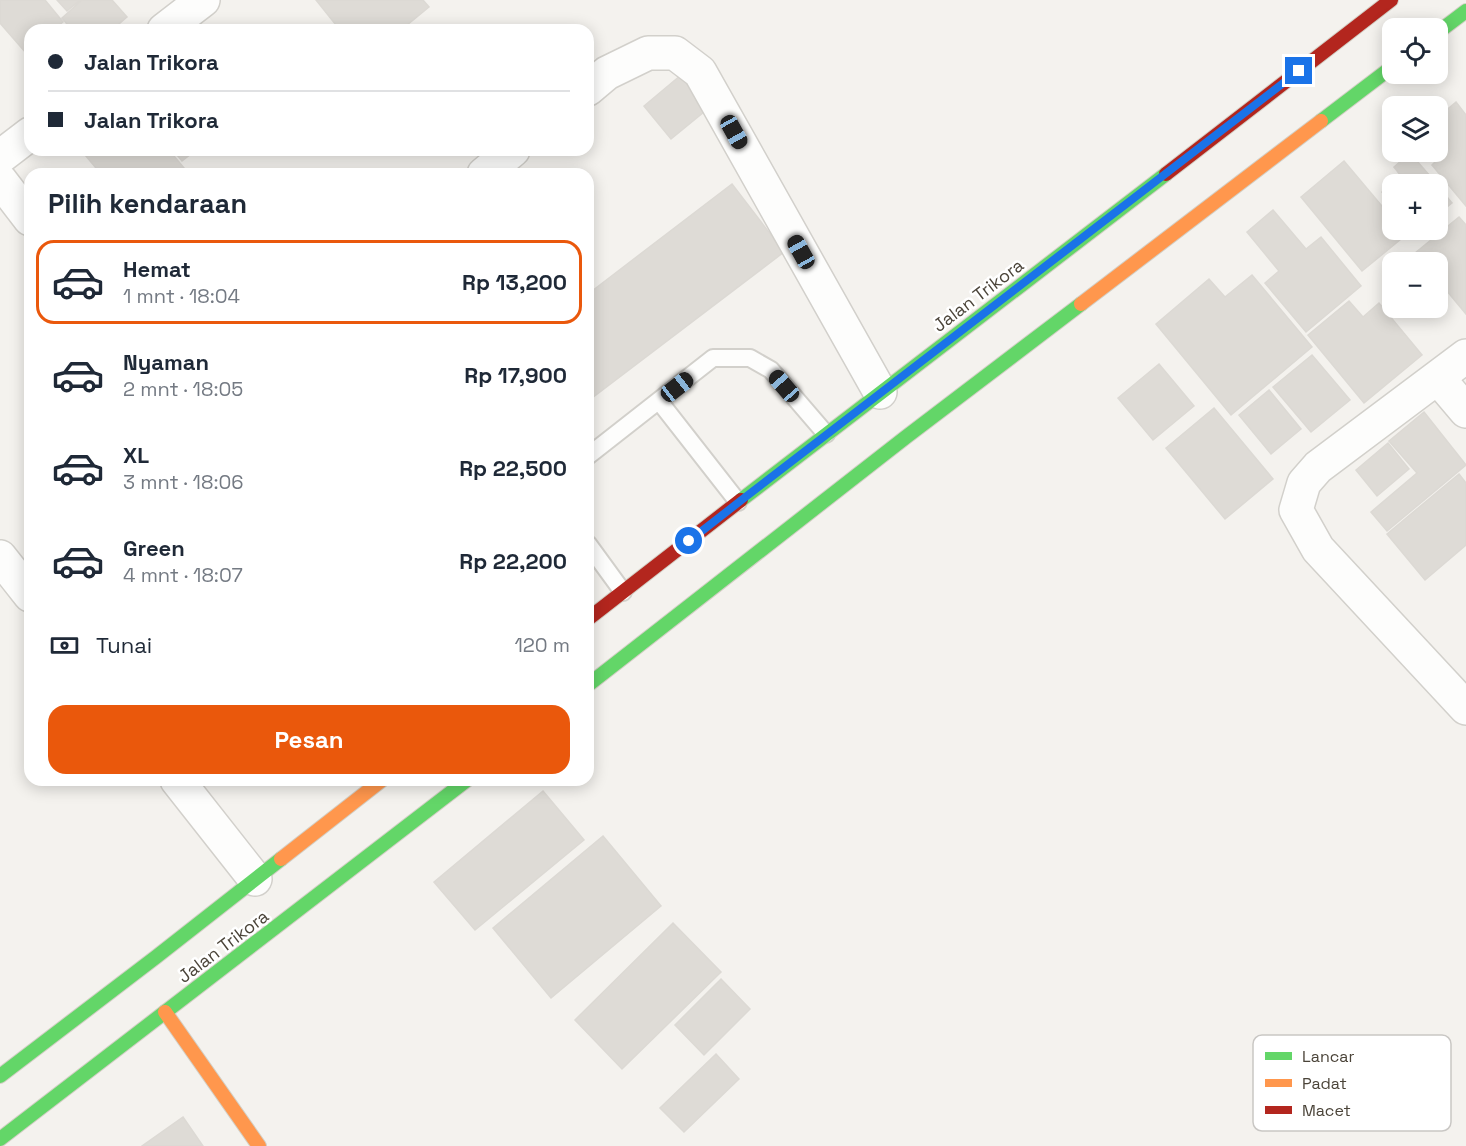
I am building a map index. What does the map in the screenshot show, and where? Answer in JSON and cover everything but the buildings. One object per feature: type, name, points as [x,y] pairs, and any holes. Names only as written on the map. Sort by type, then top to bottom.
[{"type":"main road","name":"Jalan Trikora","points":[[594,615],[880,392],[1391,0]]},
{"type":"main road","points":[[1448,25],[1466,11]]},
{"type":"main road","points":[[594,680],[906,437],[1382,76]]},
{"type":"main road","name":"Jalan Trikora","points":[[0,1076],[374,786]]},
{"type":"main road","name":"Jalan Trikora","points":[[0,1139],[459,786]]},
{"type":"main road","points":[[165,1012],[259,1146]]},
{"type":"street","points":[[172,24],[203,0]]},
{"type":"street","points":[[594,84],[607,73],[648,53],[675,53],[700,72],[880,392]]},
{"type":"street","points":[[0,158],[24,139]]},
{"type":"street","points":[[491,168],[506,156]]},
{"type":"street","points":[[0,180],[24,211]]},
{"type":"street","points":[[1466,356],[1318,467],[1304,483],[1296,510],[1318,549],[1466,708]]},
{"type":"street","points":[[1438,378],[1466,411]]},
{"type":"street","points":[[0,557],[24,587]]},
{"type":"street","points":[[182,786],[255,879]]},
{"type":"lane","points":[[594,451],[713,358],[750,358],[771,370],[826,434]]},
{"type":"lane","points":[[659,401],[738,502]]},
{"type":"lane","points":[[594,552],[623,592]]},
{"type":"traffic: fast","points":[[1448,25],[1466,11]]},
{"type":"traffic: fast","points":[[1321,121],[1382,75]]},
{"type":"traffic: fast","points":[[741,500],[1166,174]]},
{"type":"traffic: fast","points":[[594,680],[1081,304]]},
{"type":"traffic: fast","points":[[0,1139],[459,786]]},
{"type":"traffic: fast","points":[[0,1076],[281,859]]},
{"type":"traffic: slow","points":[[1081,304],[1321,121]]},
{"type":"traffic: slow","points":[[281,859],[374,786]]},
{"type":"traffic: slow","points":[[165,1012],[259,1146]]},
{"type":"traffic: jam","points":[[1166,174],[1391,0]]},
{"type":"traffic: jam","points":[[594,614],[741,500]]},
{"type":"route","points":[[689,541],[1299,71]]}]
